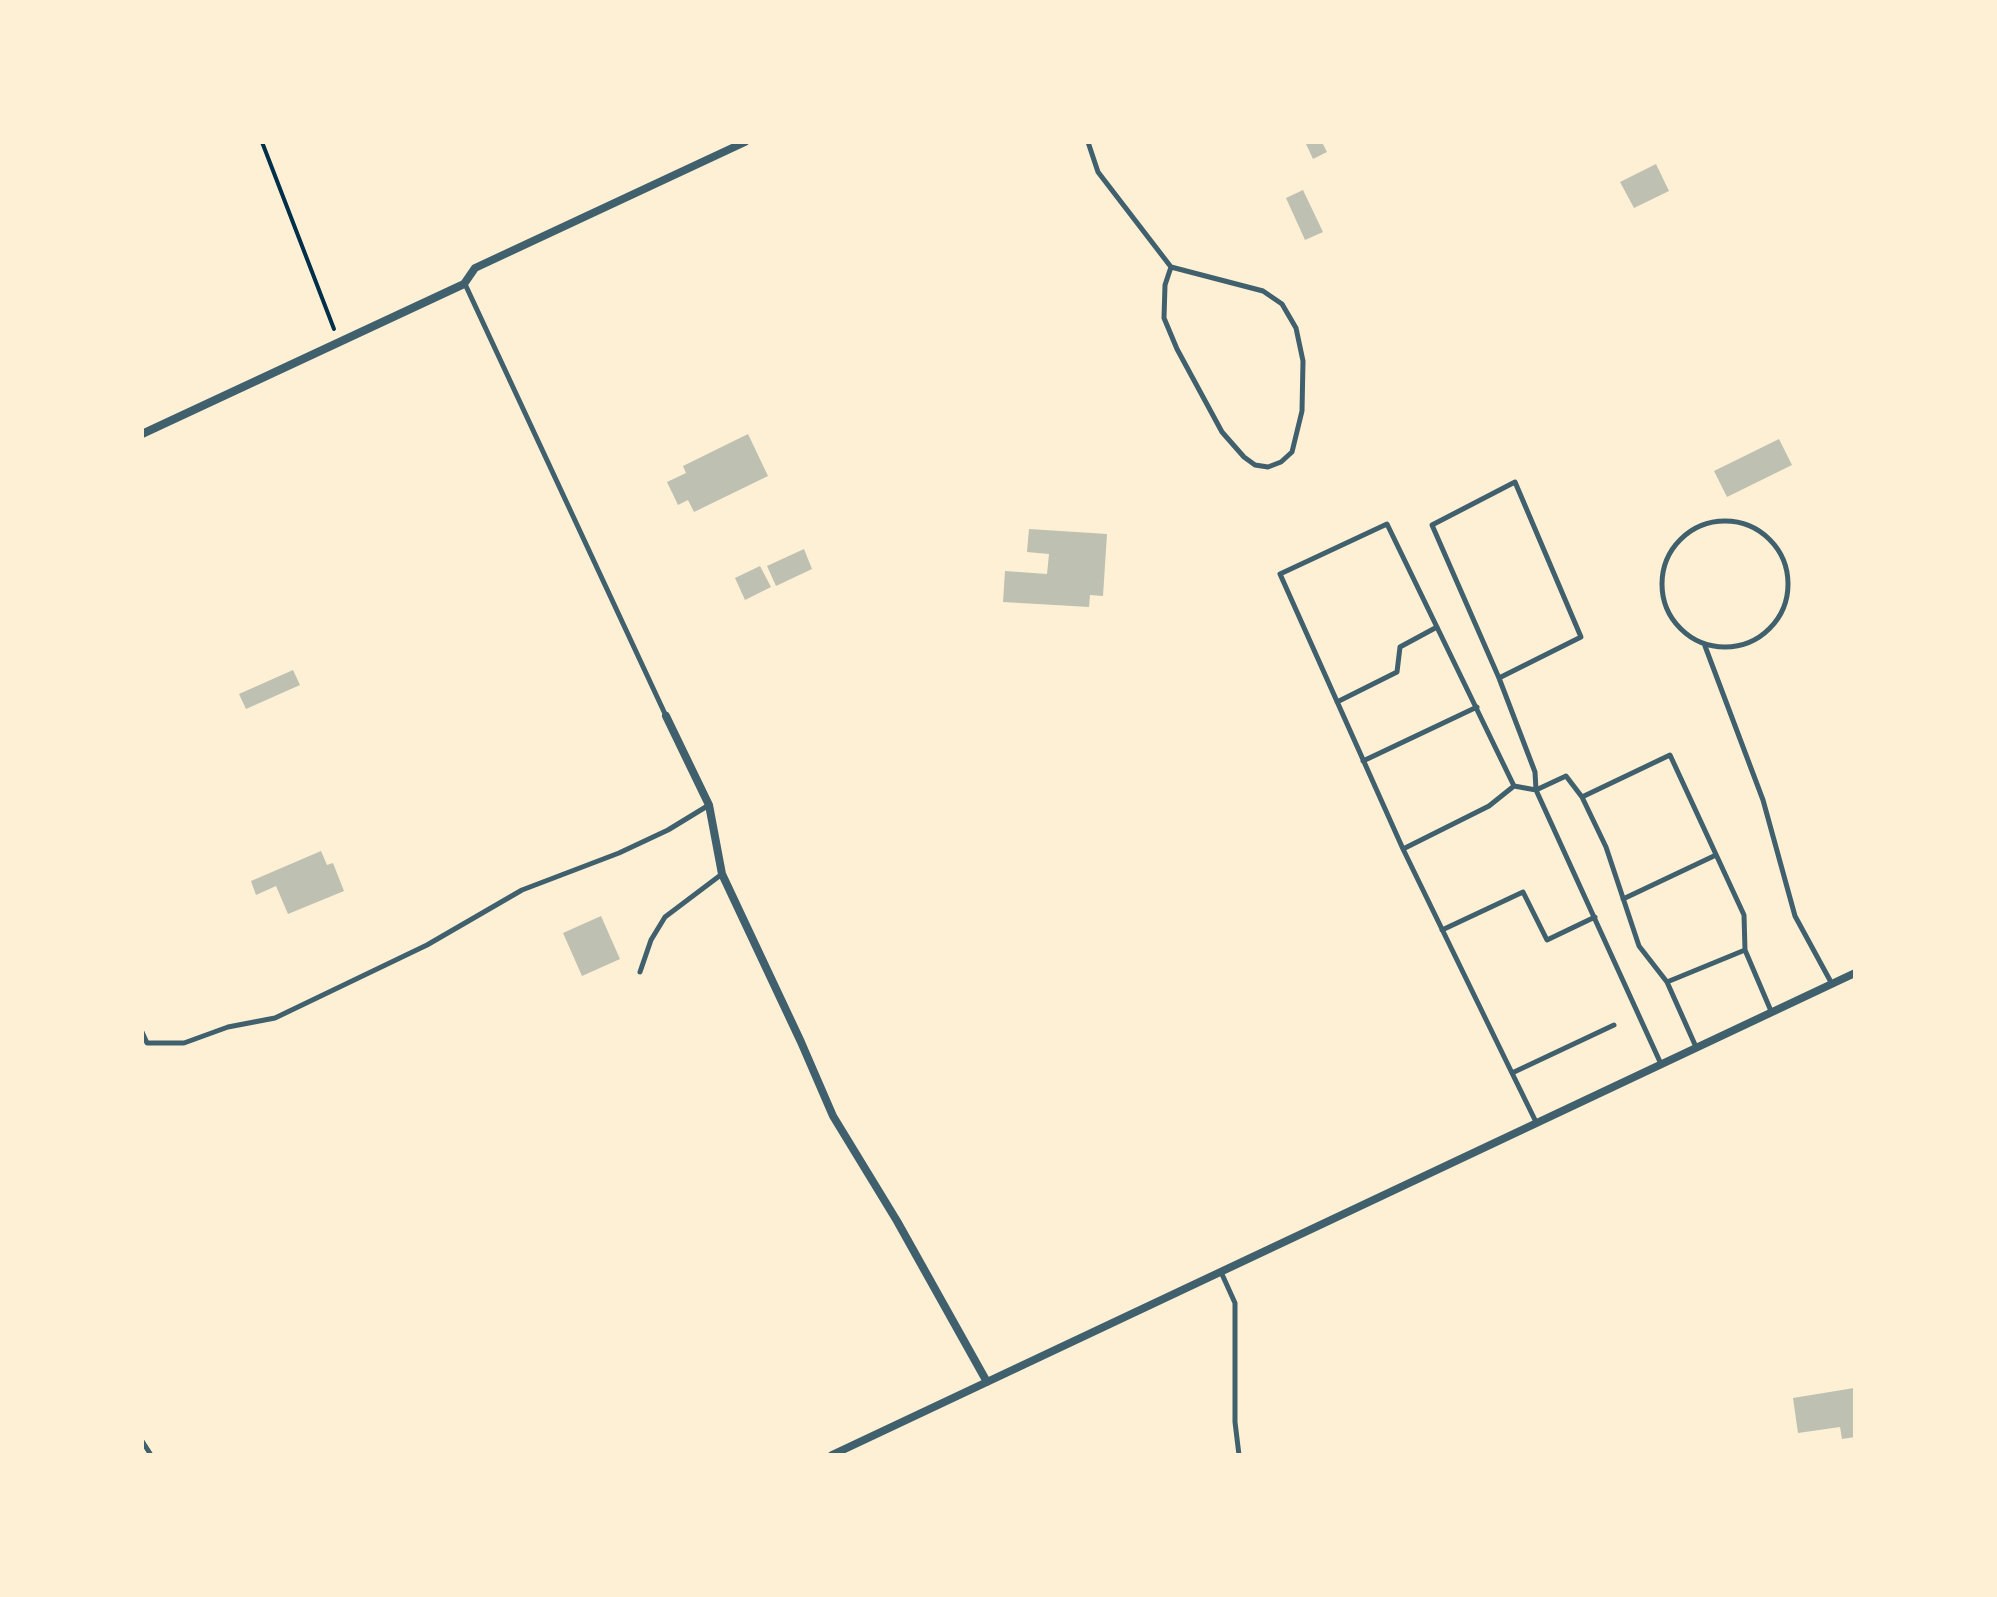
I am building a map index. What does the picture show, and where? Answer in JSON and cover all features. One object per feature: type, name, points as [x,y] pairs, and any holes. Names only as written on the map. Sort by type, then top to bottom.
[{"type":"street","points":[[142,434],[464,284],[475,268],[742,142]]},
{"type":"street","points":[[666,716],[709,805],[722,874],[833,1116],[897,1221],[987,1382]]},
{"type":"street","points":[[832,1455],[1855,973]]},
{"type":"lane","points":[[1088,142],[1098,172],[1171,267],[1263,291],[1282,304],[1296,328],[1303,361],[1302,411],[1292,452],[1281,462],[1268,467],[1255,465],[1222,432],[1177,349],[1164,318],[1165,285],[1171,267]]},
{"type":"lane","points":[[464,284],[666,716]]},
{"type":"lane","points":[[1499,678],[1581,637],[1515,482],[1432,525],[1499,678],[1535,772],[1536,790],[1661,1064]]},
{"type":"lane","points":[[1705,646],[1735,647],[1756,640],[1773,626],[1785,608],[1789,587],[1787,565],[1777,546],[1761,531],[1741,522],[1711,523],[1684,536],[1671,552],[1663,570],[1662,591],[1667,610],[1678,627],[1705,646],[1763,800],[1795,916],[1832,984]]},
{"type":"lane","points":[[1514,786],[1387,524],[1280,574],[1403,849],[1536,1123]]},
{"type":"lane","points":[[1337,702],[1397,672],[1400,647],[1438,627]]},
{"type":"lane","points":[[1363,761],[1477,707]]},
{"type":"lane","points":[[1582,797],[1670,755],[1744,915],[1745,950],[1772,1012]]},
{"type":"lane","points":[[1403,849],[1489,806],[1514,786],[1536,790],[1566,776],[1582,797],[1606,847],[1639,946],[1667,982],[1697,1048]]},
{"type":"lane","points":[[142,1032],[147,1043],[184,1043],[228,1027],[275,1018],[427,945],[522,890],[619,853],[668,830],[709,805]]},
{"type":"lane","points":[[1623,899],[1716,855]]},
{"type":"lane","points":[[640,972],[651,940],[665,917],[722,874]]},
{"type":"lane","points":[[1442,930],[1523,892],[1547,940],[1595,917]]},
{"type":"lane","points":[[1667,982],[1745,950]]},
{"type":"lane","points":[[1512,1073],[1614,1025]]},
{"type":"lane","points":[[1221,1272],[1235,1303],[1235,1422],[1239,1455]]},
{"type":"lane","points":[[142,1441],[151,1455]]},
{"type":"path","points":[[262,142],[339,343]]},
{"type":"building","points":[[1322,142],[1327,152],[1313,159],[1306,144]]},
{"type":"building","points":[[1656,164],[1669,191],[1634,208],[1620,182]]},
{"type":"building","points":[[1303,190],[1323,232],[1305,240],[1286,198]]},
{"type":"building","points":[[748,434],[768,476],[694,512],[688,500],[678,505],[667,482],[686,473],[683,466]]},
{"type":"building","points":[[1779,439],[1792,465],[1727,497],[1714,471]]},
{"type":"building","points":[[1029,529],[1107,534],[1103,596],[1090,595],[1089,607],[1003,602],[1005,571],[1047,574],[1049,554],[1027,552]]},
{"type":"building","points":[[804,549],[812,569],[776,586],[767,566]]},
{"type":"building","points":[[760,566],[771,587],[745,600],[735,578]]},
{"type":"building","points":[[293,670],[300,685],[246,709],[239,694]]},
{"type":"building","points":[[321,851],[327,865],[333,863],[344,891],[288,914],[276,886],[256,895],[251,881]]},
{"type":"building","points":[[601,916],[620,959],[582,976],[563,933]]},
{"type":"building","points":[[1854,1388],[1855,1437],[1842,1439],[1840,1427],[1798,1433],[1793,1398]]}]
